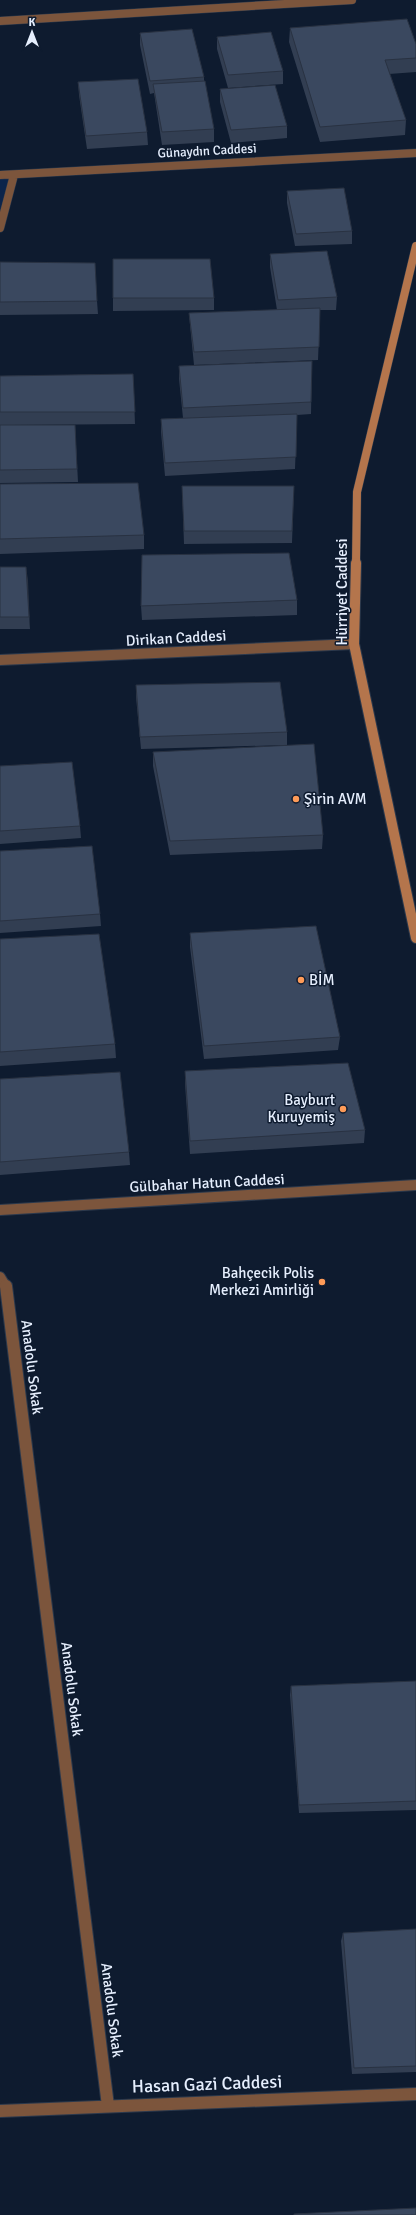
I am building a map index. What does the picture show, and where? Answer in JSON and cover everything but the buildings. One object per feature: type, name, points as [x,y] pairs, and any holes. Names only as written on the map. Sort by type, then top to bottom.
[{"type":"street","points":[[0,21],[352,0]]},
{"type":"street","name":"Günaydın Caddesi","points":[[0,175],[416,153]]},
{"type":"street","points":[[0,228],[14,175]]},
{"type":"street","name":"Hürriyet Caddesi","points":[[416,246],[357,492],[354,644],[416,938]]},
{"type":"street","name":"Dirikan Caddesi","points":[[0,660],[354,644]]},
{"type":"street","name":"Gülbahar Hatun Caddesi","points":[[0,1210],[416,1185]]},
{"type":"street","name":"Anadolu Sokak","points":[[0,1277],[6,1285],[108,2106]]},
{"type":"street","name":"Hasan Gazi Caddesi","points":[[0,2111],[416,2094]]},
{"type":"shaded area","points":[[0,175],[14,175],[0,228]]},
{"type":"place","name":"Şirin AVM","points":[[296,799]]},
{"type":"place","name":"BİM","points":[[301,980]]},
{"type":"place","name":"Bayburt Kuruyemiş","points":[[343,1109]]},
{"type":"place","name":"Bahçecik Polis Merkezi Amirliği","points":[[322,1282]]}]
